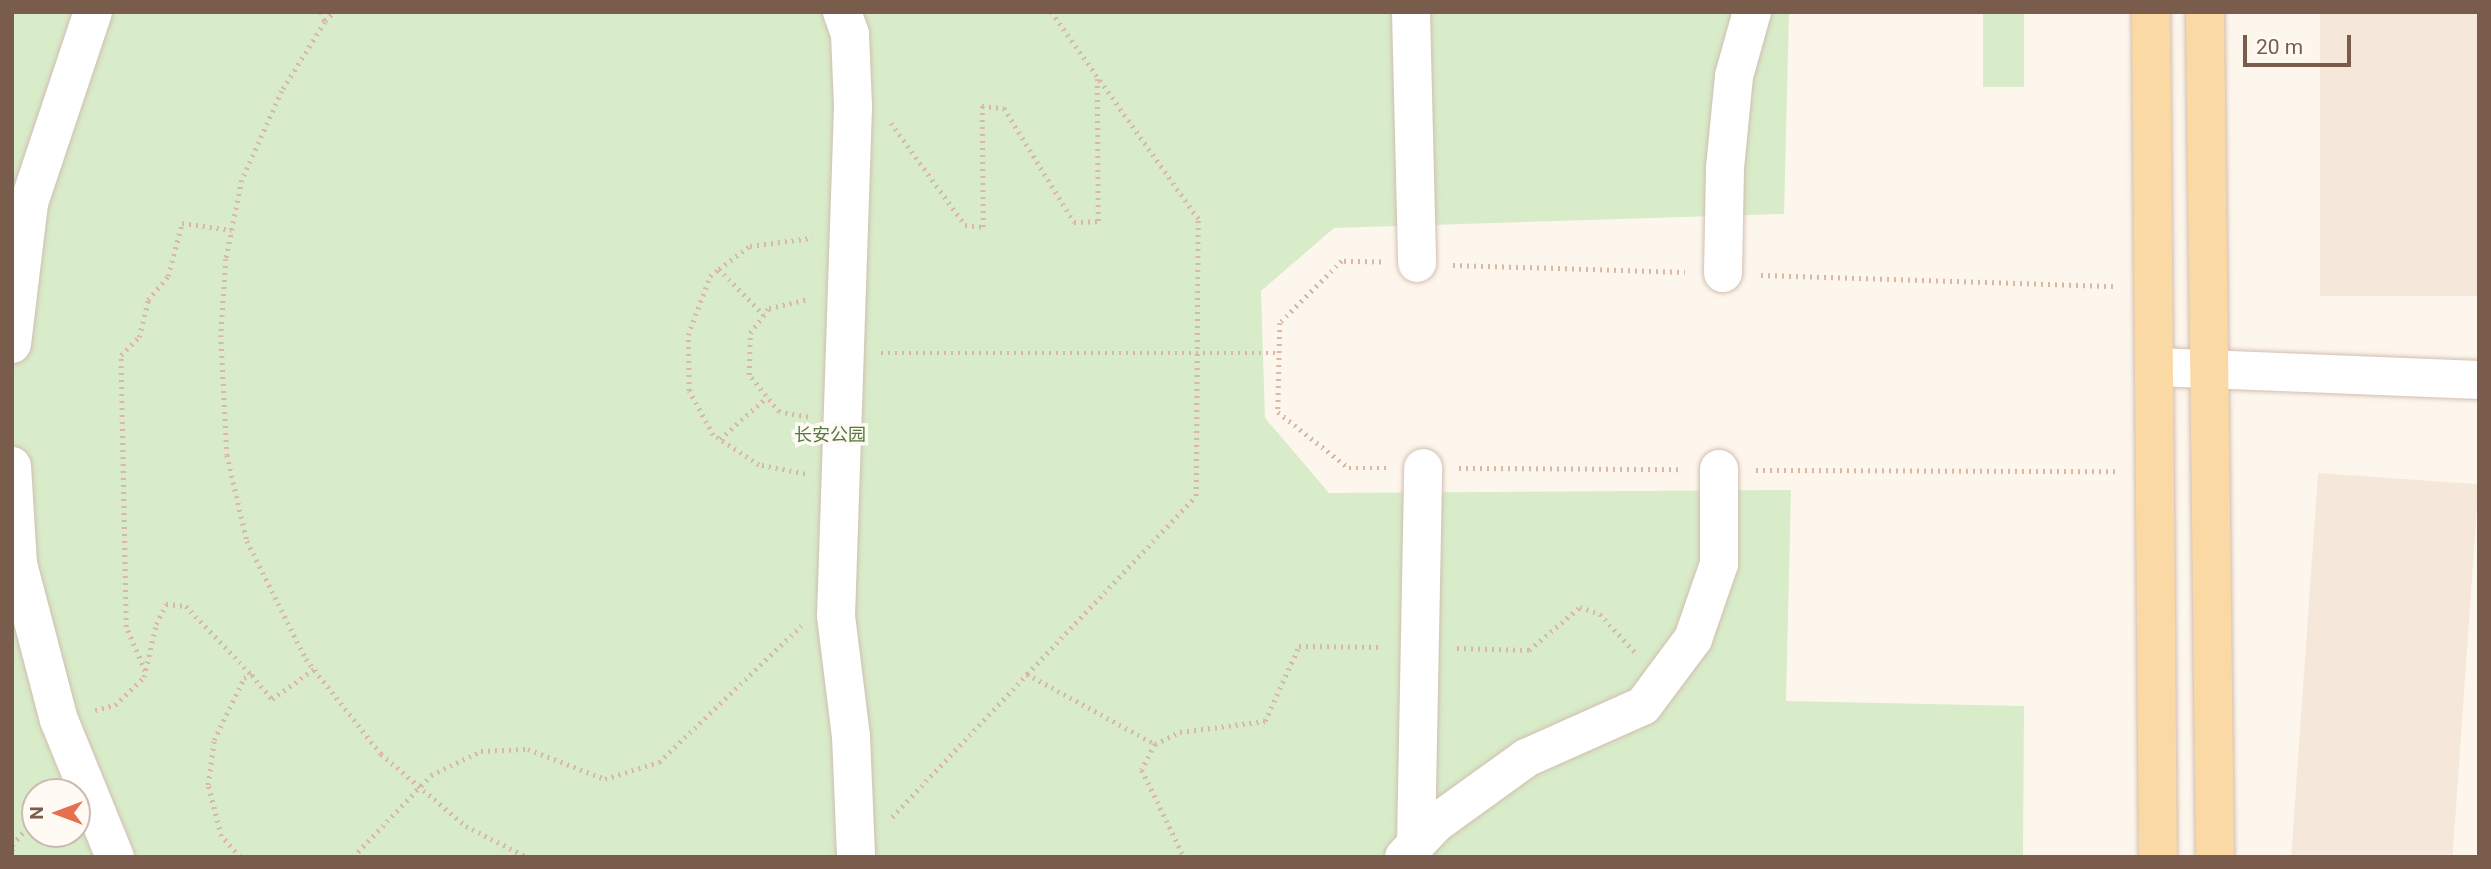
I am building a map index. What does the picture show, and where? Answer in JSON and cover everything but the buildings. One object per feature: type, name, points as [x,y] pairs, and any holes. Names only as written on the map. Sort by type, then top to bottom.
[{"type":"main road","points":[[2151,12],[2157,471],[2158,857]]},
{"type":"main road","points":[[2205,12],[2214,857]]},
{"type":"street","points":[[12,344],[29,203],[93,12]]},
{"type":"street","points":[[842,12],[850,34],[852,128],[837,591],[851,736],[856,856]]},
{"type":"street","points":[[1411,12],[1418,263]]},
{"type":"street","points":[[1723,273],[1725,168],[1734,76],[1752,12]]},
{"type":"street","points":[[2156,367],[2210,367],[2479,380]]},
{"type":"street","points":[[12,467],[18,564],[59,720],[116,857]]},
{"type":"street","points":[[1410,850],[1423,468]]},
{"type":"street","points":[[1410,850],[1436,822],[1526,758],[1643,706],[1693,639],[1719,564],[1719,470]]},
{"type":"path","points":[[321,12],[325,22]]},
{"type":"path","points":[[333,12],[282,91],[242,180],[232,230],[221,335],[227,455],[247,541],[314,669],[381,754],[466,826],[527,857]]},
{"type":"path","points":[[856,856],[1196,496],[1198,219],[1051,12]]},
{"type":"path","points":[[852,128],[891,122],[965,225],[983,227],[982,107],[1004,108],[1074,222],[1098,221],[1097,78]]},
{"type":"path","points":[[145,671],[126,627],[121,355],[139,337],[148,300],[168,276],[182,223],[232,230]]},
{"type":"path","points":[[841,481],[759,464],[713,435],[689,391],[688,335],[710,276],[750,246],[849,236]]},
{"type":"path","points":[[2155,287],[1342,261],[1280,323],[1278,412],[1349,468],[2157,471]]},
{"type":"path","points":[[719,269],[764,315]]},
{"type":"path","points":[[843,423],[779,412],[749,375],[750,333],[769,308],[804,299],[847,296]]},
{"type":"path","points":[[845,353],[1279,353]]},
{"type":"path","points":[[720,439],[766,397]]},
{"type":"path","points":[[353,857],[431,775],[481,751],[528,749],[605,779],[659,762],[837,591]]},
{"type":"path","points":[[59,720],[115,705],[145,671],[156,624],[166,604],[186,606],[272,699],[314,669]]},
{"type":"path","points":[[1027,674],[1155,744],[1142,770],[1184,857]]},
{"type":"path","points":[[240,857],[221,836],[208,785],[214,740],[244,678],[252,675]]},
{"type":"path","points":[[12,847],[17,857]]},
{"type":"shaded area","points":[[2320,12],[2479,12],[2479,296],[2320,296]]},
{"type":"shaded area","points":[[2318,473],[2479,484],[2453,857],[2291,856]]},
{"type":"green space","name":"长安公园","points":[[12,12],[1789,12],[1784,214],[1334,228],[1261,291],[1265,418],[1329,493],[1791,490],[1786,701],[2024,706],[2023,857],[12,857]]},
{"type":"green space","points":[[1983,12],[2024,12],[2024,87],[1983,87]]}]
